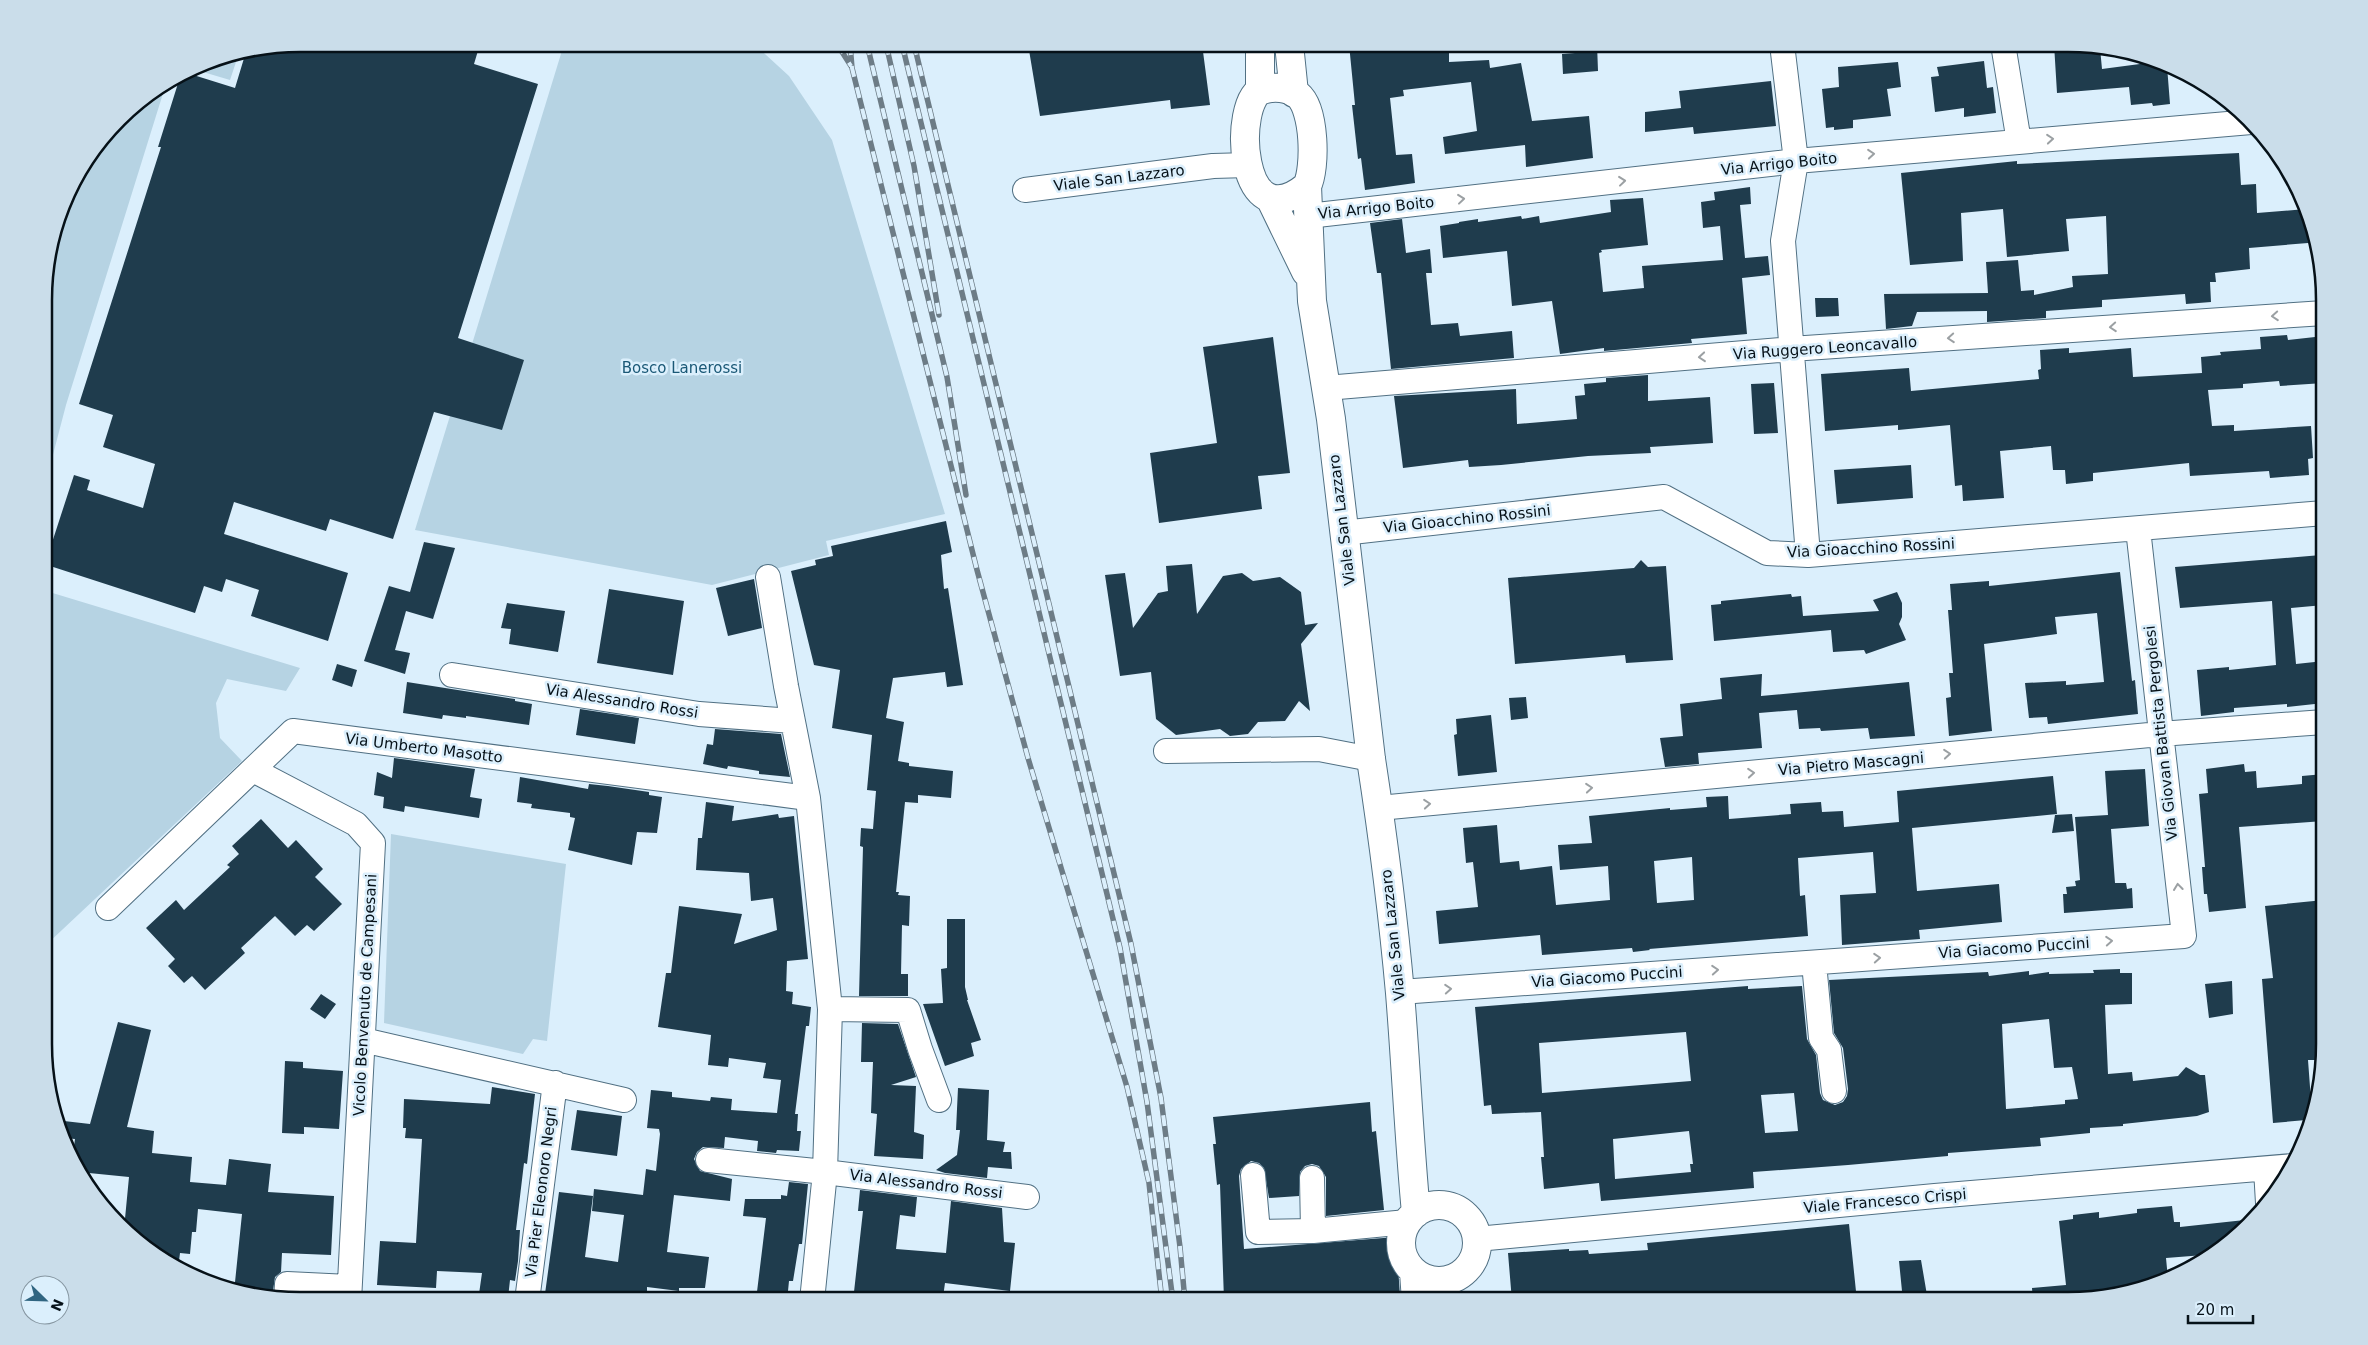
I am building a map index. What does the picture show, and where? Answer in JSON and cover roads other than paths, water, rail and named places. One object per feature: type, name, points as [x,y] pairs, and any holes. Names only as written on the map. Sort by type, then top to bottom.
[{"type":"main road","name":"Viale San Lazzaro","points":[[1260,52],[1260,90],[1253,98],[1246,120],[1247,155],[1254,186],[1270,198],[1310,280]]},
{"type":"main road","name":"Viale San Lazzaro","points":[[1290,52],[1294,93],[1299,96],[1306,108],[1309,120],[1313,164],[1312,176],[1307,186],[1310,280],[1326,388],[1371,760],[1379,808],[1400,992],[1408,1112],[1420,1213]]},
{"type":"main road","points":[[1260,90],[1275,88],[1294,93]]},
{"type":"main road","points":[[1270,198],[1285,198],[1307,186]]},
{"type":"main road","points":[[1452,1207],[1466,1217],[1475,1231],[1477,1239],[1475,1255],[1469,1267],[1450,1290],[1414,1272],[1405,1261],[1402,1252],[1403,1232],[1420,1213],[1452,1207]]},
{"type":"main road","points":[[1414,1272],[1415,1292]]},
{"type":"street","points":[[1783,52],[1796,161],[1783,241],[1808,555]]},
{"type":"street","points":[[2003,52],[2019,142]]},
{"type":"street","name":"Via Arrigo Boito","points":[[1308,216],[1796,161],[2241,123]]},
{"type":"street","name":"Viale San Lazzaro","points":[[1025,190],[1213,166],[1247,155]]},
{"type":"street","name":"Via Ruggero Leoncavallo","points":[[1326,388],[1791,349],[2316,314]]},
{"type":"street","name":"Via Gioacchino Rossini","points":[[1343,533],[1664,497],[1767,553],[1808,555],[2138,530],[2316,514]]},
{"type":"street","name":"Via Giovan Battista Pergolesi","points":[[2138,530],[2184,936]]},
{"type":"street","points":[[768,578],[808,798],[830,1009],[824,1172],[813,1292]]},
{"type":"street","name":"Via Alessandro Rossi","points":[[452,675],[699,714],[793,721]]},
{"type":"street","name":"Via Pietro Mascagni","points":[[1379,808],[2160,734],[2316,723]]},
{"type":"street","name":"Via Umberto Masotto","points":[[108,908],[293,731],[808,798]]},
{"type":"street","points":[[1166,751],[1319,749],[1371,760]]},
{"type":"street","name":"Vicolo Benvenuto de Campesani","points":[[254,770],[356,824],[372,843],[349,1292]]},
{"type":"street","name":"Via Giacomo Puccini","points":[[1400,992],[2184,936]]},
{"type":"street","points":[[1814,963],[1821,1038],[1829,1050],[1834,1091]]},
{"type":"street","points":[[830,1009],[908,1010],[939,1100]]},
{"type":"street","points":[[363,1040],[624,1100]]},
{"type":"street","name":"Via Pier Eleonoro Negri","points":[[528,1292],[555,1083]]},
{"type":"street","name":"Via Alessandro Rossi","points":[[708,1160],[1027,1197]]},
{"type":"street","name":"Viale Francesco Crispi","points":[[1477,1239],[1934,1196],[2282,1167]]},
{"type":"street","points":[[2266,1169],[2267,1191]]},
{"type":"street","points":[[1253,1175],[1258,1232],[1313,1231],[1420,1213]]},
{"type":"street","points":[[1312,1178],[1313,1231]]},
{"type":"street","name":"Vicolo Benvenuto de Campesani","points":[[286,1292],[287,1284],[337,1292]]},
{"type":"railway","points":[[842,52],[851,66]]},
{"type":"railway","points":[[851,52],[852,68],[977,570],[1028,758],[1127,1087],[1149,1183],[1161,1292]]},
{"type":"railway","points":[[869,52],[947,377],[966,495]]},
{"type":"railway","points":[[888,52],[914,166],[939,315]]},
{"type":"railway","points":[[904,52],[1120,948],[1147,1102],[1172,1292]]},
{"type":"railway","points":[[916,52],[1131,944],[1161,1098],[1184,1292]]},
{"type":"park label","name":"Bosco Lanerossi","points":[[682,368]]}]
